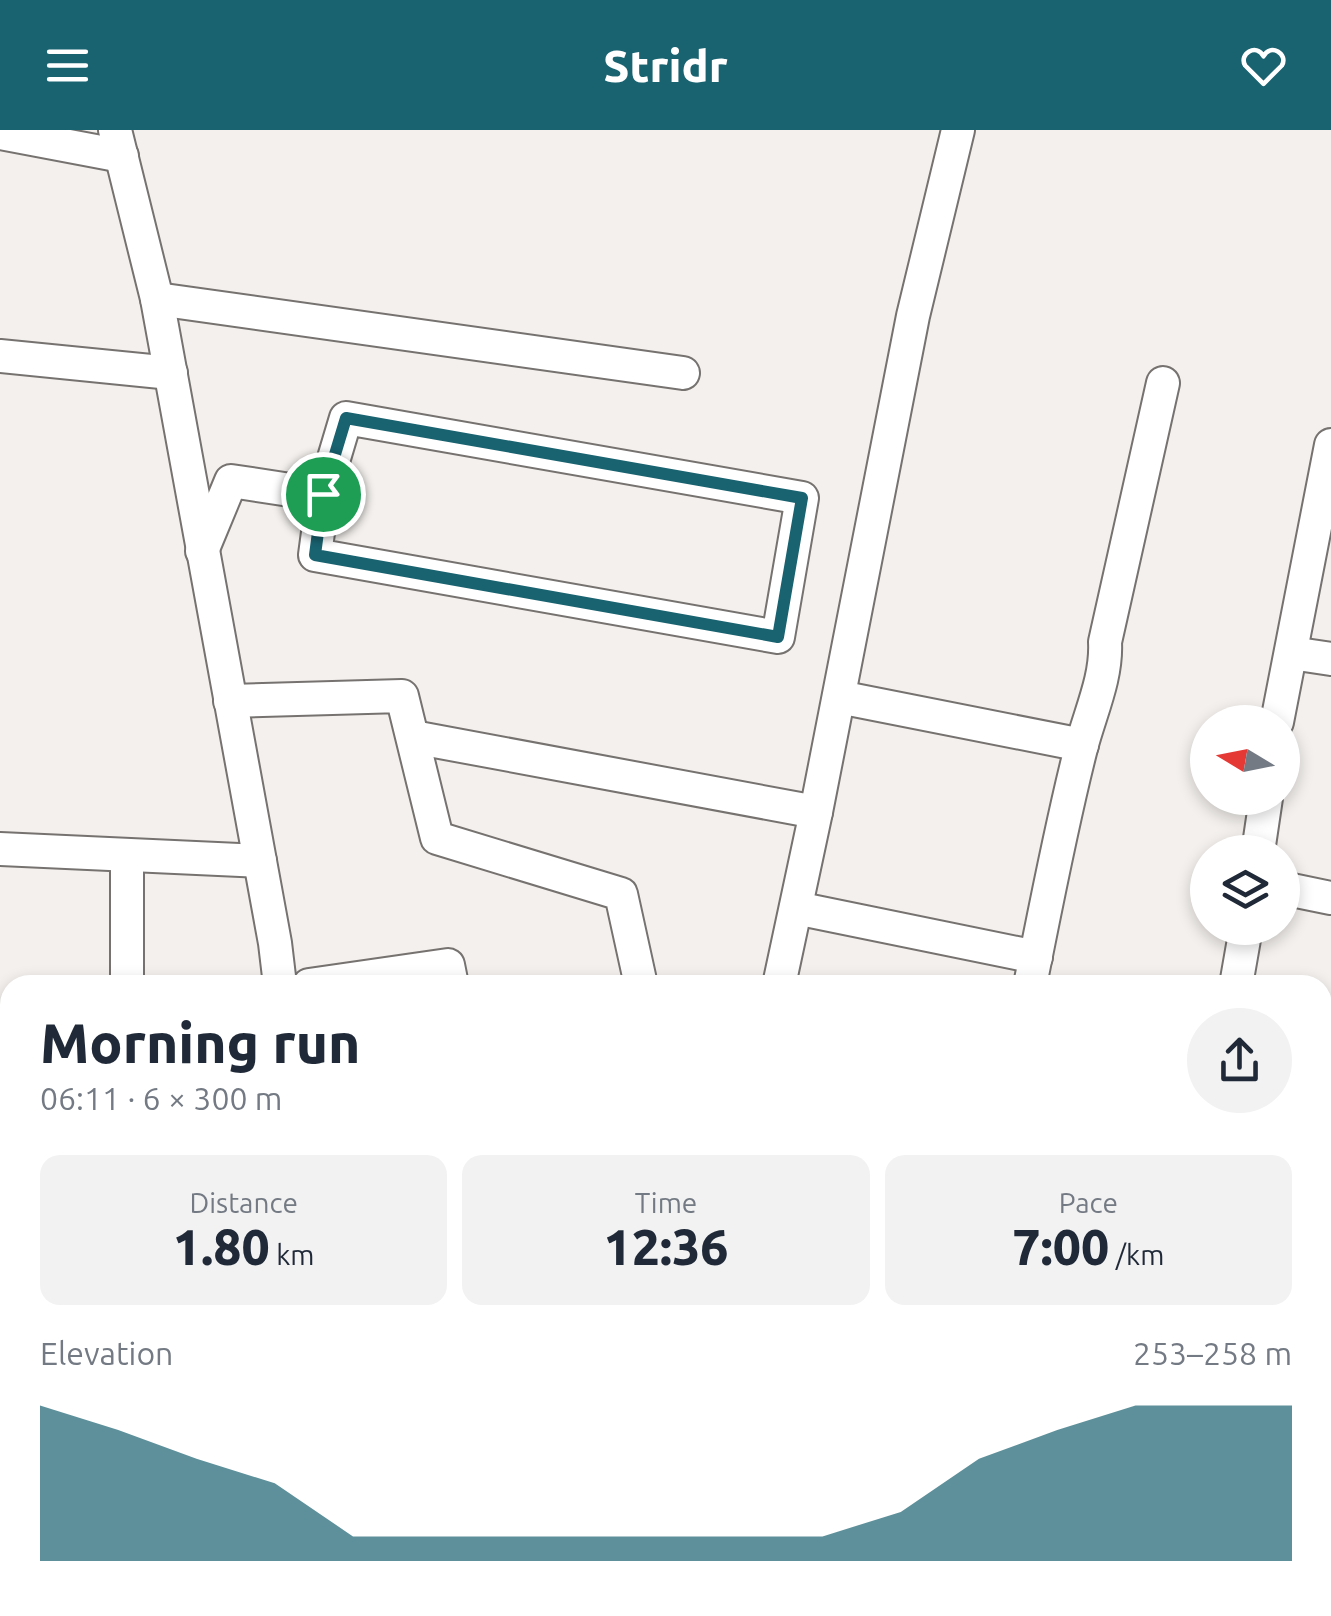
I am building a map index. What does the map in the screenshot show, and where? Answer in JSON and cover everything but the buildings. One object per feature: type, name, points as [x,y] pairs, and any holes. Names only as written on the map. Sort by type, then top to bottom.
[{"type":"street","points":[[781,975],[912,316],[958,130]]},
{"type":"street","points":[[0,133],[118,143],[157,298],[278,975]]},
{"type":"street","points":[[157,298],[683,372]]},
{"type":"street","points":[[0,356],[170,373]]},
{"type":"street","points":[[796,908],[1033,971],[1082,745],[1106,663],[1105,642],[1162,383]]},
{"type":"street","points":[[346,418],[802,498],[778,637],[315,555],[323,494],[346,418]]},
{"type":"street","points":[[1281,705],[1331,445]]},
{"type":"street","points":[[202,552],[231,480],[323,494]]},
{"type":"street","points":[[1291,653],[1331,659]]},
{"type":"street","points":[[230,701],[402,696],[437,838],[621,894],[639,975]]},
{"type":"street","points":[[839,697],[1082,745]]},
{"type":"street","points":[[412,738],[816,812]]},
{"type":"street","points":[[0,849],[260,862]]},
{"type":"street","points":[[127,855],[128,975]]},
{"type":"street","points":[[1300,892],[1331,898]]},
{"type":"street","points":[[1238,975],[1243,945]]},
{"type":"street","points":[[378,975],[448,965],[450,975]]},
{"type":"route","points":[[346,418],[802,498],[778,637],[315,555],[323,494],[346,418]]}]
